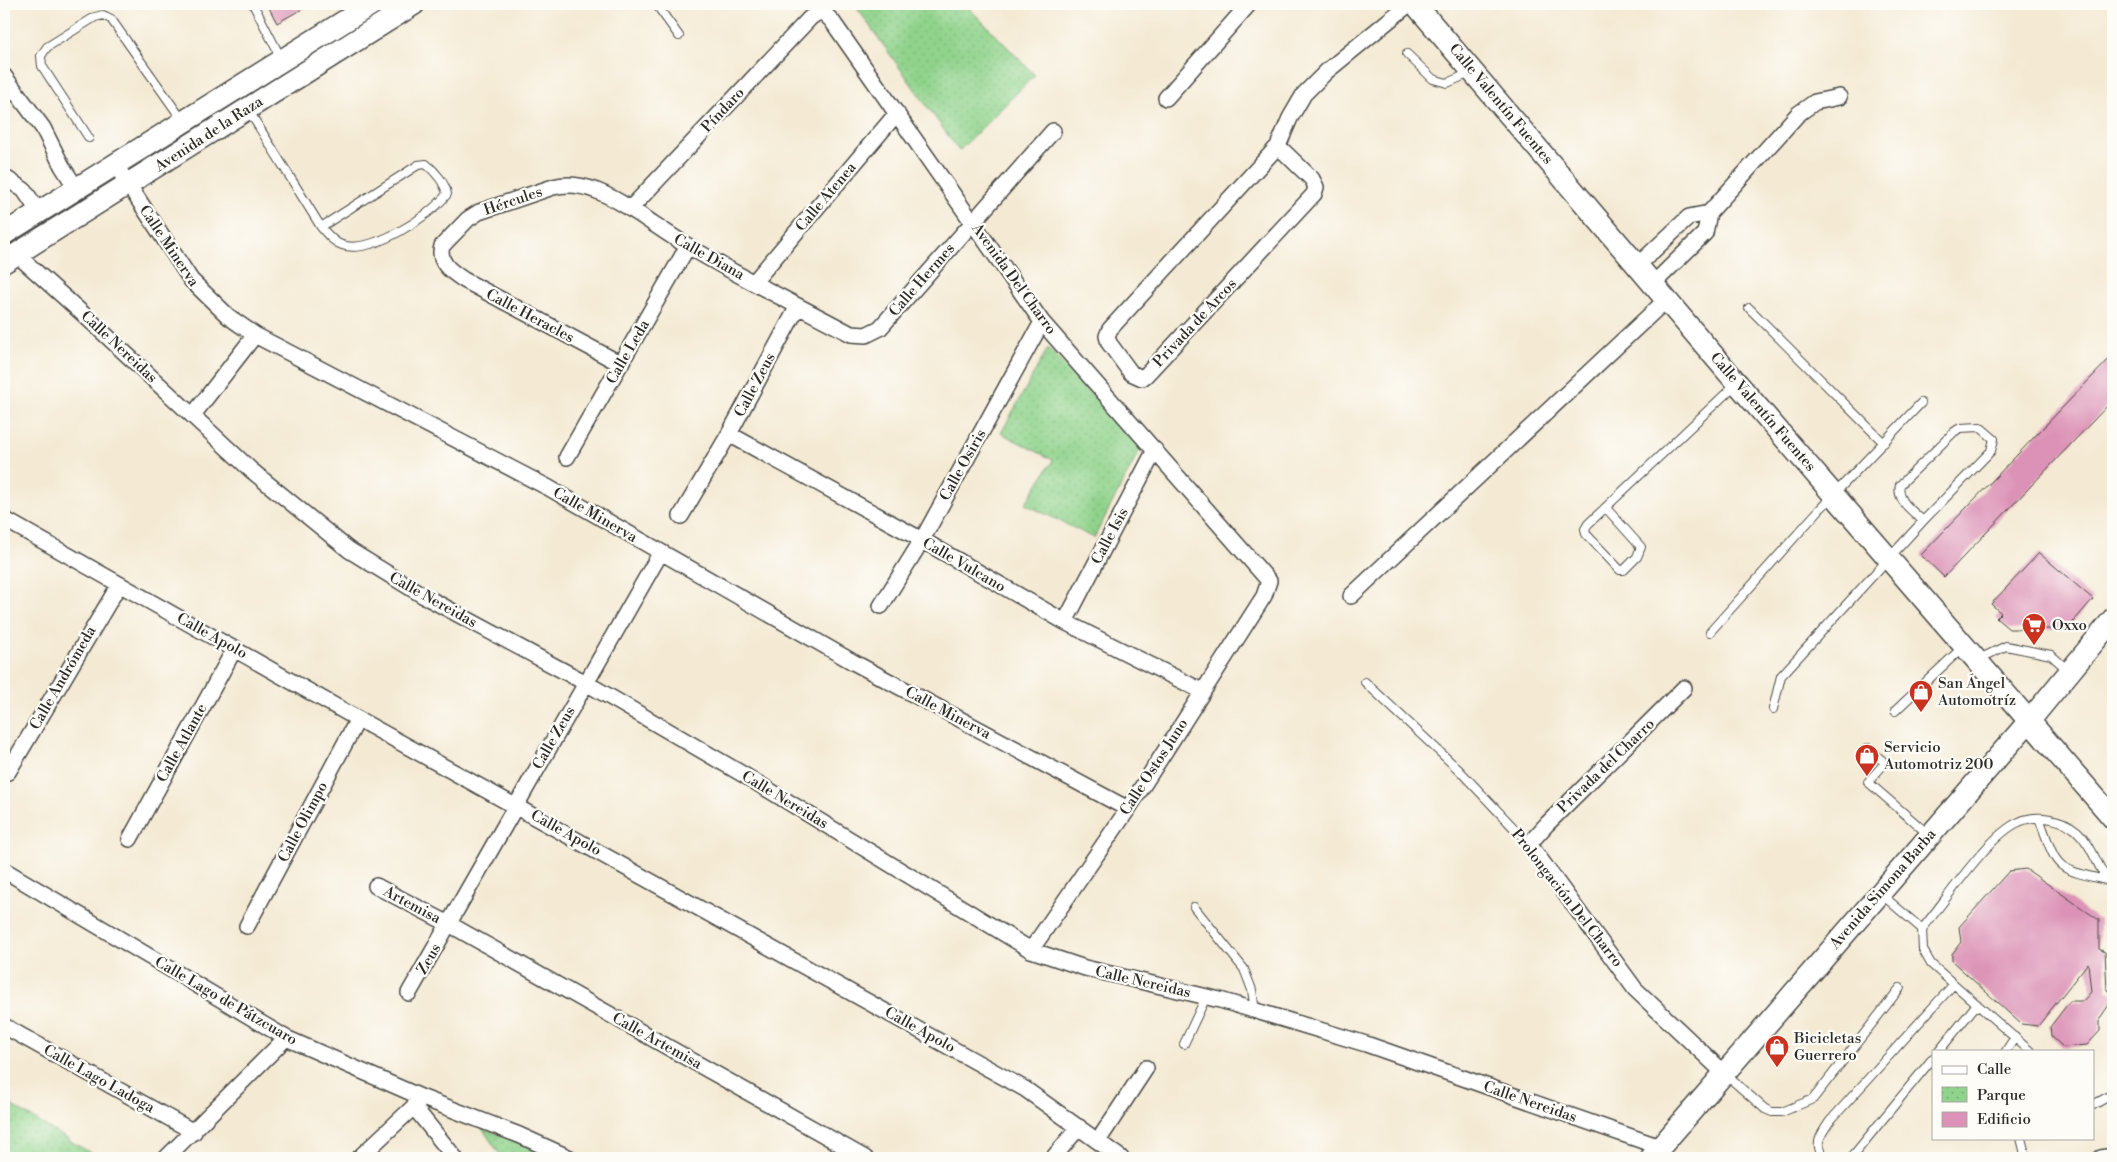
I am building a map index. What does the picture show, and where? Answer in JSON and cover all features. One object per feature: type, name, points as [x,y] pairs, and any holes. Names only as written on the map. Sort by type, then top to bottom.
[{"type":"main road","name":"Avenida de la Raza","points":[[10,258],[129,185],[414,4]]},
{"type":"main road","name":"Calle Valentín Fuentes","points":[[1415,4],[1834,495],[2111,812]]},
{"type":"main road","name":"Avenida de la Raza","points":[[4,234],[367,5]]},
{"type":"main road","name":"Avenida Simona Barba","points":[[1655,1153],[2030,720],[2113,619]]},
{"type":"street","points":[[1166,98],[1248,4]]},
{"type":"street","name":"Privada de Arcos","points":[[1278,146],[1314,182],[1316,187],[1314,194],[1146,375],[1142,378],[1135,376],[1109,343],[1107,336],[1110,328],[1278,146],[1290,118],[1304,94],[1327,71],[1409,4]]},
{"type":"street","name":"Avenida Del Charro","points":[[817,13],[824,13],[832,21],[1042,322],[1269,581]]},
{"type":"street","name":"Píndaro","points":[[630,209],[817,13]]},
{"type":"street","points":[[4,76],[43,128],[62,166],[76,188]]},
{"type":"street","points":[[1351,596],[1660,291],[1705,233],[1708,213],[1798,114],[1815,102],[1839,97]]},
{"type":"street","name":"Calle Atenea","points":[[754,282],[897,113]]},
{"type":"street","name":"Calle Hermes","points":[[866,335],[880,328],[1053,131]]},
{"type":"street","name":"Calle Minerva","points":[[114,164],[191,280],[215,305],[255,335],[549,488],[854,662],[1128,809]]},
{"type":"street","points":[[4,177],[24,190],[39,212]]},
{"type":"street","name":"Calle Diana","points":[[552,187],[564,184],[596,190],[688,246],[798,306],[851,334],[866,335]]},
{"type":"street","name":"Hércules","points":[[443,262],[442,246],[468,219],[496,205],[552,187]]},
{"type":"street","points":[[1638,265],[1689,217],[1708,213]]},
{"type":"street","name":"Calle Leda","points":[[566,457],[688,246]]},
{"type":"street","name":"Calle Nereidas","points":[[10,258],[193,415],[252,470],[350,550],[424,596],[586,683],[744,775],[1031,950],[1085,968],[1255,1010],[1366,1044],[1655,1153]]},
{"type":"street","name":"Calle Heracles","points":[[443,262],[464,280],[621,364]]},
{"type":"street","name":"Calle Zeus","points":[[681,516],[729,434],[798,306]]},
{"type":"street","name":"Calle Osiris","points":[[881,606],[922,540],[1042,322]]},
{"type":"street","points":[[193,415],[255,335]]},
{"type":"street","name":"Calle Vulcano","points":[[729,434],[922,540],[1065,622],[1202,691]]},
{"type":"street","name":"Calle Isis","points":[[1065,622],[1155,450]]},
{"type":"street","name":"Calle Apolo","points":[[4,519],[358,719],[1025,1089],[1121,1158]]},
{"type":"street","name":"Calle Zeus","points":[[448,924],[661,552]]},
{"type":"street","name":"Calle Ostos Juno","points":[[1031,950],[1128,809],[1264,596],[1269,581]]},
{"type":"street","name":"Calle Andrómeda","points":[[8,772],[119,584]]},
{"type":"street","name":"Calle Atlante","points":[[130,839],[235,648]]},
{"type":"street","name":"Privada del Charro","points":[[1529,844],[1546,824],[1684,688]]},
{"type":"street","name":"Calle Olimpo","points":[[247,926],[358,719]]},
{"type":"street","name":"Prolongación Del Charro","points":[[1529,844],[1635,988],[1724,1073]]},
{"type":"street","name":"Calle Lago de Pátzcuaro","points":[[4,870],[286,1038],[419,1103],[519,1135],[570,1158]]},
{"type":"street","name":"Artemisa","points":[[376,886],[448,924]]},
{"type":"street","name":"Zeus","points":[[409,993],[448,924]]},
{"type":"street","name":"Calle Artemisa","points":[[448,924],[865,1158]]},
{"type":"street","name":"Calle Lago Ladoga","points":[[4,1026],[194,1132]]},
{"type":"street","points":[[166,1158],[286,1038]]},
{"type":"street","points":[[1098,1141],[1146,1068]]},
{"type":"street","points":[[359,1158],[419,1103],[455,1158]]},
{"type":"street","points":[[1053,1158],[1079,1127]]},
{"type":"street","points":[[2102,1158],[2113,1156]]},
{"type":"lane","points":[[253,4],[282,60]]},
{"type":"lane","points":[[656,4],[680,36]]},
{"type":"lane","points":[[89,138],[42,66],[41,56],[47,47],[95,17],[104,15],[111,20],[184,121]]},
{"type":"lane","points":[[1407,54],[1433,79],[1447,83],[1473,72]]},
{"type":"lane","points":[[248,109],[321,227],[340,245],[350,248],[390,238],[403,231],[442,202],[447,194],[446,188],[426,164],[418,165],[321,227]]},
{"type":"lane","points":[[1749,308],[1884,443]]},
{"type":"lane","points":[[1606,508],[1641,547],[1637,557],[1624,570],[1620,570],[1586,534],[1585,529],[1588,524],[1738,383]]},
{"type":"lane","points":[[1710,632],[1834,495],[1921,403]]},
{"type":"lane","points":[[1773,709],[1781,676],[1923,520],[1991,451],[1994,439],[1980,427],[1960,428],[1954,432],[1900,485],[1898,492],[1900,497],[1923,520]]},
{"type":"lane","points":[[1895,711],[1971,653],[2006,646],[2051,654],[2070,672]]},
{"type":"lane","name":"Prolongación Del Charro","points":[[1365,682],[1459,770],[1529,844]]},
{"type":"lane","points":[[1868,748],[1885,763],[1868,782],[1930,836]]},
{"type":"lane","points":[[2039,818],[2054,858],[2061,866],[2068,870],[2106,880]]},
{"type":"lane","points":[[2029,1050],[1926,958],[1923,950],[1922,929],[1974,863],[2003,831],[2020,821],[2039,818],[2052,819],[2075,829],[2092,849],[2106,880],[2113,888]]},
{"type":"lane","points":[[1880,893],[1922,929]]},
{"type":"lane","points":[[1194,907],[1244,969],[1252,990],[1255,1010]]},
{"type":"lane","points":[[1824,1158],[1818,1148],[1818,1142],[1830,1121],[1953,984]]},
{"type":"lane","points":[[1724,1073],[1765,1109],[1772,1112],[1782,1112],[1813,1099],[1900,988]]},
{"type":"lane","points":[[1184,1044],[1206,997]]},
{"type":"lane","points":[[1940,1050],[1977,1004]]},
{"type":"lane","points":[[2007,1050],[2015,1037]]},
{"type":"lane","points":[[1851,1158],[1932,1059]]},
{"type":"lane","points":[[2094,1104],[2113,1094]]},
{"type":"lane","points":[[2022,1140],[2026,1158]]},
{"type":"green space","points":[[854,4],[965,4],[1035,75],[959,151]]},
{"type":"green space","points":[[1048,348],[1141,448],[1094,538],[1025,504],[1053,460],[1001,433]]},
{"type":"green space","points":[[4,1101],[99,1158],[4,1158]]},
{"type":"green space","points":[[482,1128],[558,1158],[502,1158]]},
{"type":"building","points":[[267,4],[311,4],[277,23]]},
{"type":"building","points":[[2113,355],[2113,400],[1944,577],[1921,555]]},
{"type":"building","points":[[2039,553],[2093,599],[2067,629],[2009,629],[1996,618],[2001,613],[1991,604]]},
{"type":"building","points":[[2026,869],[2099,920],[2099,949],[2105,952],[2107,990],[2113,993],[2113,999],[2100,1018],[2100,1031],[2087,1045],[2063,1047],[2051,1036],[2050,1027],[2070,1001],[2083,1001],[2091,992],[2088,963],[2038,1026],[2021,1024],[1952,961],[1952,954],[1961,942],[1959,927],[2009,871]]},
{"type":"place","name":"Oxxo","points":[[2034,646]]},
{"type":"place","name":"San Ángel Automotríz","points":[[1921,713]]},
{"type":"place","name":"Servicio Automotriz 200","points":[[1867,777]]},
{"type":"place","name":"Bicicletas Guerrero","points":[[1777,1068]]}]
